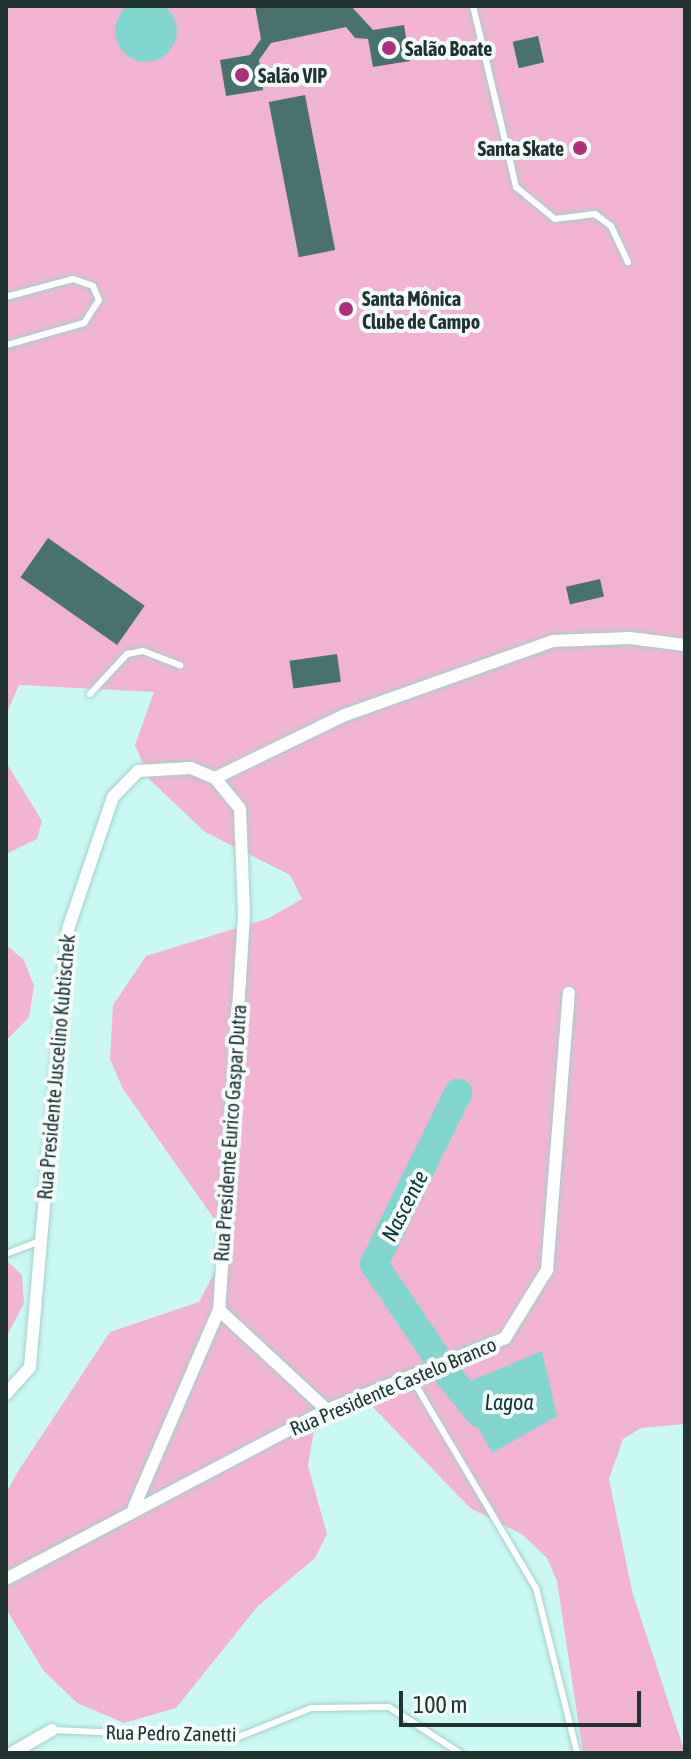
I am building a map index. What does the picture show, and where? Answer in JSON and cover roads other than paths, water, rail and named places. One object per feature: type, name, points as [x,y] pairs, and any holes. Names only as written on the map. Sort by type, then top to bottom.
[{"type":"street","points":[[215,778],[345,715],[553,641],[630,638],[685,645]]},
{"type":"street","name":"Rua Presidente Juscelino Kubtischek","points":[[6,1394],[30,1367],[68,929],[113,797],[138,771],[191,768],[215,778]]},
{"type":"street","name":"Rua Presidente Eurico Gaspar Dutra","points":[[134,1507],[219,1310],[244,915],[240,809],[215,778]]},
{"type":"street","name":"Rua Presidente Castelo Branco","points":[[6,1579],[134,1507],[327,1410],[505,1338],[547,1270],[569,993]]},
{"type":"street","points":[[219,1310],[327,1410]]},
{"type":"street","name":"Rua Pedro Zanetti","points":[[12,1753],[52,1730]]},
{"type":"lane","points":[[473,6],[516,187],[555,219],[595,214],[611,226],[628,262]]},
{"type":"lane","points":[[6,297],[73,279],[93,286],[99,300],[84,323],[6,345]]},
{"type":"lane","points":[[90,694],[127,654],[143,651],[180,665]]},
{"type":"lane","points":[[6,1254],[40,1241]]},
{"type":"lane","points":[[411,1377],[536,1588],[577,1753]]},
{"type":"lane","name":"Rua Pedro Zanetti","points":[[52,1730],[236,1738],[311,1708],[389,1707],[460,1753]]},
{"type":"water","points":[[140,0],[152,0],[168,9],[175,19],[175,43],[168,53],[152,62],[140,62],[120,48],[115,37],[115,25],[129,5]]},
{"type":"water","name":"Lagoa","points":[[542,1351],[557,1416],[492,1453],[456,1387]]},
{"type":"waterway","name":"Nascente","points":[[434,1353],[374,1264],[458,1093]]},
{"type":"waterway","name":"Nascente","points":[[448,1375],[480,1414]]},
{"type":"place","name":"Salão Boate","points":[[389,48]]},
{"type":"place","name":"Salão VIP","points":[[242,75]]},
{"type":"place","name":"Santa Skate","points":[[580,148]]},
{"type":"place","name":"Santa Mônica Clube de Campo","points":[[346,309]]}]
